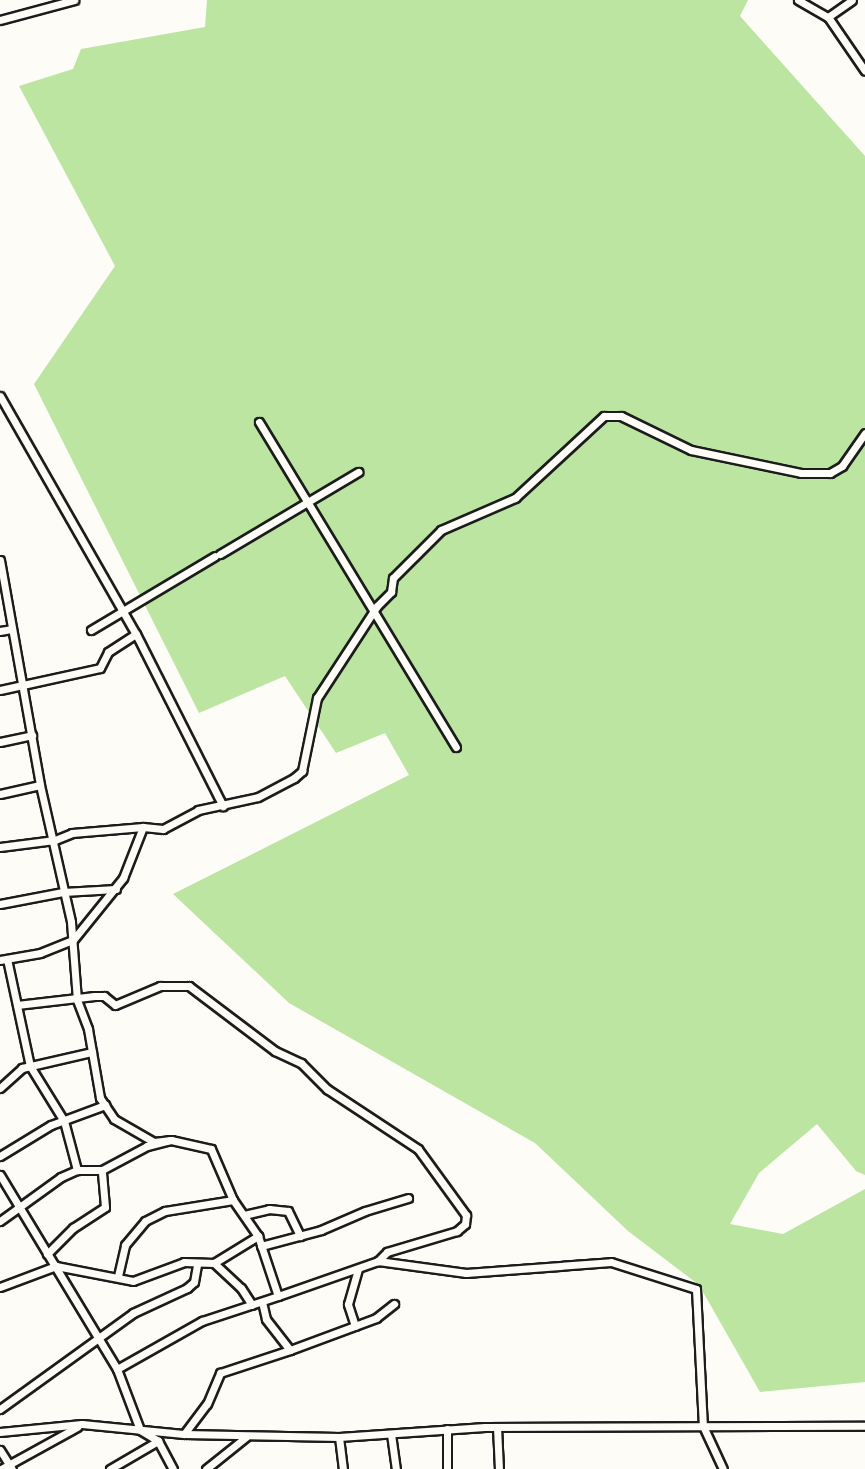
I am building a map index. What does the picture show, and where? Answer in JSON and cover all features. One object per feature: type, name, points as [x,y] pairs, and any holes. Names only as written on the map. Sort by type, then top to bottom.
[{"type":"street","points":[[0,20],[74,0]]},
{"type":"street","points":[[798,0],[828,17],[865,71]]},
{"type":"street","points":[[828,17],[852,0]]},
{"type":"street","points":[[0,396],[136,634],[223,806]]},
{"type":"street","points":[[0,847],[55,840],[72,833],[143,827],[163,830],[198,810],[258,797],[302,771],[317,698],[374,610],[391,592],[393,578],[427,541],[441,530],[515,498],[604,416],[621,416],[691,450],[801,474],[830,473],[842,466],[865,433]]},
{"type":"street","points":[[259,422],[456,747]]},
{"type":"street","points":[[91,630],[358,472]]},
{"type":"street","points":[[1,565],[21,687],[40,785],[55,840],[62,892],[73,940],[77,1000],[105,1105],[114,1119],[154,1142],[171,1140],[211,1149],[233,1200],[258,1236],[278,1296]]},
{"type":"street","points":[[0,631],[11,629]]},
{"type":"street","points":[[0,690],[100,668],[108,652],[136,634]]},
{"type":"street","points":[[0,742],[32,735]]},
{"type":"street","points":[[0,794],[40,785]]},
{"type":"street","points":[[77,1170],[64,1121],[30,1066],[4,959],[40,953],[73,940],[116,889],[143,827]]},
{"type":"street","points":[[0,904],[62,892],[116,889]]},
{"type":"street","points":[[17,1005],[104,996],[116,1005],[160,986],[190,986],[275,1051],[301,1063],[327,1089],[418,1149],[466,1215],[465,1224],[457,1231],[387,1252],[378,1261],[358,1269],[202,1321],[117,1369]]},
{"type":"street","points":[[0,1088],[30,1066],[92,1052]]},
{"type":"street","points":[[0,1156],[64,1121],[105,1105]]},
{"type":"street","points":[[0,1221],[77,1170],[102,1170],[147,1146],[171,1140]]},
{"type":"street","points":[[47,1254],[73,1228],[105,1206],[102,1170]]},
{"type":"street","points":[[0,1175],[18,1209],[56,1266],[117,1369],[140,1430],[158,1441],[173,1469]]},
{"type":"street","points":[[261,1245],[300,1236],[408,1198]]},
{"type":"street","points":[[118,1276],[125,1245],[145,1221],[165,1211],[233,1200]]},
{"type":"street","points":[[244,1215],[280,1208],[295,1222],[300,1236]]},
{"type":"street","points":[[0,1287],[56,1266],[133,1281],[167,1266],[214,1263],[258,1236]]},
{"type":"street","points":[[378,1261],[466,1273],[611,1262],[696,1289],[703,1426],[710,1436],[723,1469]]},
{"type":"street","points":[[214,1263],[241,1288],[252,1305]]},
{"type":"street","points":[[0,1409],[99,1341],[133,1313],[187,1288],[194,1282],[197,1265]]},
{"type":"street","points":[[355,1326],[348,1304],[358,1269]]},
{"type":"street","points":[[262,1302],[266,1319],[290,1350]]},
{"type":"street","points":[[184,1434],[207,1404],[220,1373],[355,1326],[394,1304]]},
{"type":"street","points":[[0,1432],[82,1424],[247,1437],[340,1437],[497,1427],[865,1426]]},
{"type":"street","points":[[1,1469],[82,1424]]},
{"type":"street","points":[[497,1427],[499,1469]]},
{"type":"street","points":[[447,1429],[447,1469]]},
{"type":"street","points":[[391,1434],[396,1469]]},
{"type":"street","points":[[710,1436],[715,1469]]},
{"type":"street","points":[[206,1469],[247,1437]]},
{"type":"street","points":[[340,1437],[343,1469]]},
{"type":"street","points":[[110,1469],[158,1441]]},
{"type":"street","points":[[0,1450],[10,1466]]},
{"type":"green space","points":[[207,0],[748,0],[740,16],[865,156],[865,1175],[856,1171],[817,1124],[759,1173],[730,1224],[783,1234],[865,1189],[865,1382],[760,1392],[699,1285],[628,1231],[535,1143],[289,1003],[173,894],[409,775],[385,733],[336,753],[285,676],[199,713],[34,384],[115,266],[19,86],[73,69],[81,49],[205,27]]}]
